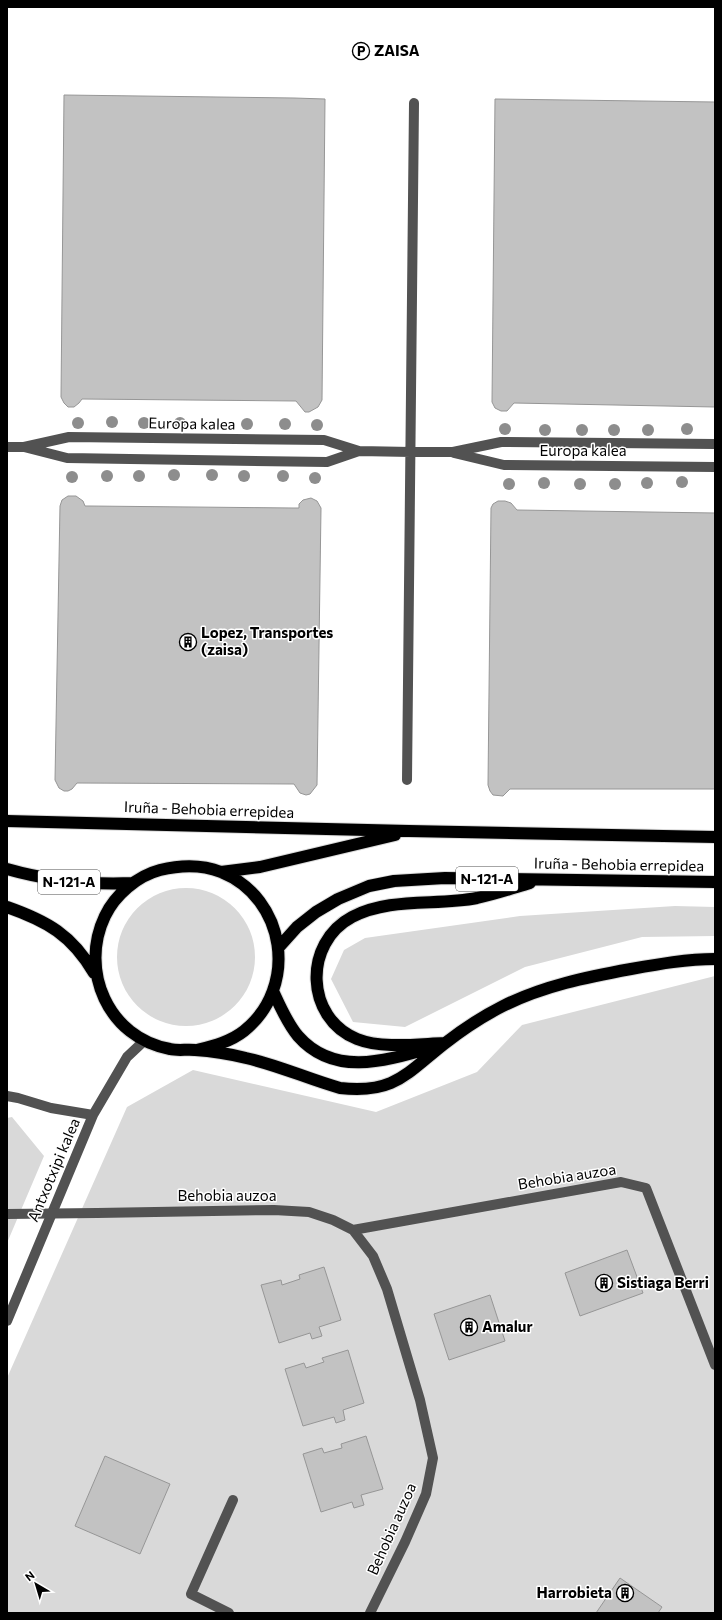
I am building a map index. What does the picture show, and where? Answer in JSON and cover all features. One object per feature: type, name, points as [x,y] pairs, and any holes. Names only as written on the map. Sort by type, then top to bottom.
[{"type":"highway","name":"Iruña - Behobia errepidea","points":[[7,821],[409,832],[715,837]]},
{"type":"highway","name":"Iruña - Behobia errepidea","points":[[220,872],[260,867],[409,832]]},
{"type":"highway","name":"N-121-A","points":[[7,907],[44,921],[70,940],[85,958],[96,978],[106,1003],[122,1024],[144,1041],[170,1049],[197,1050],[222,1044],[244,1031],[261,1013],[274,991],[279,969],[279,947],[272,922],[259,900],[241,883],[220,872],[198,866],[175,866],[153,872],[133,883],[118,897],[106,914],[98,933],[94,954],[96,978]]},
{"type":"highway","name":"N-121-A","points":[[7,869],[32,876],[64,882],[108,884],[133,883]]},
{"type":"highway","name":"Iruña - Behobia errepidea","points":[[279,947],[297,927],[316,912],[338,899],[369,886],[394,881],[445,878],[715,882]]},
{"type":"highway","points":[[444,1043],[370,1043],[356,1039],[343,1032],[332,1021],[324,1009],[318,995],[316,980],[317,965],[321,950],[339,926],[352,917],[366,912],[394,905],[477,898],[545,879]]},
{"type":"highway","points":[[197,1050],[247,1058],[330,1086],[356,1090],[372,1089],[388,1085],[403,1078],[444,1043],[502,1006],[547,988],[570,981],[647,966],[700,959],[715,959]]},
{"type":"highway","points":[[274,991],[285,1017],[298,1036],[311,1048],[328,1058],[351,1063],[382,1061],[444,1043]]},
{"type":"street","points":[[407,780],[414,103]]},
{"type":"street","name":"Europa kalea","points":[[7,447],[24,447],[69,437],[324,440],[359,452]]},
{"type":"street","name":"Europa kalea","points":[[24,447],[67,458],[327,462],[359,452],[452,452],[501,442],[715,444]]},
{"type":"street","name":"Europa kalea","points":[[452,452],[504,465],[715,467]]},
{"type":"street","name":"Antxotxipi kalea","points":[[7,1320],[93,1115],[127,1057],[144,1041]]},
{"type":"street","points":[[7,1096],[51,1108],[93,1115]]},
{"type":"street","name":"Behobia auzoa","points":[[353,1230],[621,1182],[646,1188],[715,1365]]},
{"type":"street","name":"Behobia auzoa","points":[[7,1214],[274,1210],[309,1212],[333,1220],[353,1230],[373,1256],[387,1288],[420,1400],[433,1458],[426,1494],[405,1542],[370,1613]]},
{"type":"street","points":[[229,1613],[190,1594],[233,1500]]},
{"type":"shaded area","points":[[179,888],[193,888],[219,896],[235,908],[247,924],[250,931],[254,944],[254,970],[250,983],[247,990],[235,1006],[219,1018],[212,1021],[193,1026],[179,1026],[153,1018],[137,1006],[125,990],[122,983],[117,964],[117,950],[125,924],[137,908],[153,896],[160,893]]},
{"type":"shaded area","points":[[675,906],[715,907],[715,936],[642,937],[525,967],[405,1027],[353,1022],[331,979],[344,950],[365,938],[520,916]]},
{"type":"shaded area","points":[[715,976],[715,1613],[7,1613],[7,1378],[127,1107],[193,1070],[376,1112],[477,1072],[522,1025]]},
{"type":"shaded area","points":[[12,1117],[44,1156],[7,1243],[7,1118]]},
{"type":"building","points":[[64,95],[325,99],[322,400],[318,407],[309,412],[305,412],[296,401],[82,399],[74,407],[68,407],[64,403],[61,397]]},
{"type":"building","points":[[495,99],[715,102],[715,407],[514,403],[507,411],[501,411],[495,408],[492,402]]},
{"type":"building","name":"Lopez, Transportes (zaisa)","points":[[68,496],[76,496],[83,501],[85,506],[299,508],[299,504],[303,500],[311,498],[317,501],[321,508],[317,785],[310,794],[306,795],[300,793],[294,784],[77,783],[68,791],[64,791],[59,788],[55,780],[60,506],[62,500]]},
{"type":"building","points":[[498,501],[511,503],[517,510],[715,513],[715,789],[510,789],[503,796],[493,795],[488,785],[491,508],[493,504]]},
{"type":"building","name":"Sistiaga Berri","points":[[627,1250],[643,1293],[580,1316],[565,1273]]},
{"type":"building","points":[[324,1267],[341,1320],[319,1327],[322,1336],[312,1339],[310,1333],[279,1343],[261,1285],[281,1280],[282,1285],[300,1279],[299,1275]]},
{"type":"building","name":"Amalur","points":[[490,1295],[505,1341],[449,1360],[434,1314]]},
{"type":"building","points":[[348,1350],[364,1403],[343,1410],[345,1420],[336,1423],[334,1417],[303,1426],[285,1369],[304,1363],[306,1368],[324,1362],[322,1358]]},
{"type":"building","points":[[366,1436],[383,1489],[361,1495],[364,1505],[354,1508],[352,1502],[321,1512],[303,1454],[322,1448],[324,1453],[342,1448],[341,1444]]},
{"type":"building","points":[[105,1456],[170,1484],[140,1554],[75,1526]]},
{"type":"building","name":"Harrobieta","points":[[620,1578],[662,1607],[658,1613],[596,1613]]},
{"type":"place","name":"ZAISA","points":[[361,51]]},
{"type":"place","name":"Lopez, Transportes (zaisa)","points":[[188,642]]},
{"type":"place","name":"Sistiaga Berri","points":[[604,1283]]},
{"type":"place","name":"Amalur","points":[[469,1327]]},
{"type":"place","name":"Harrobieta","points":[[625,1593]]}]
